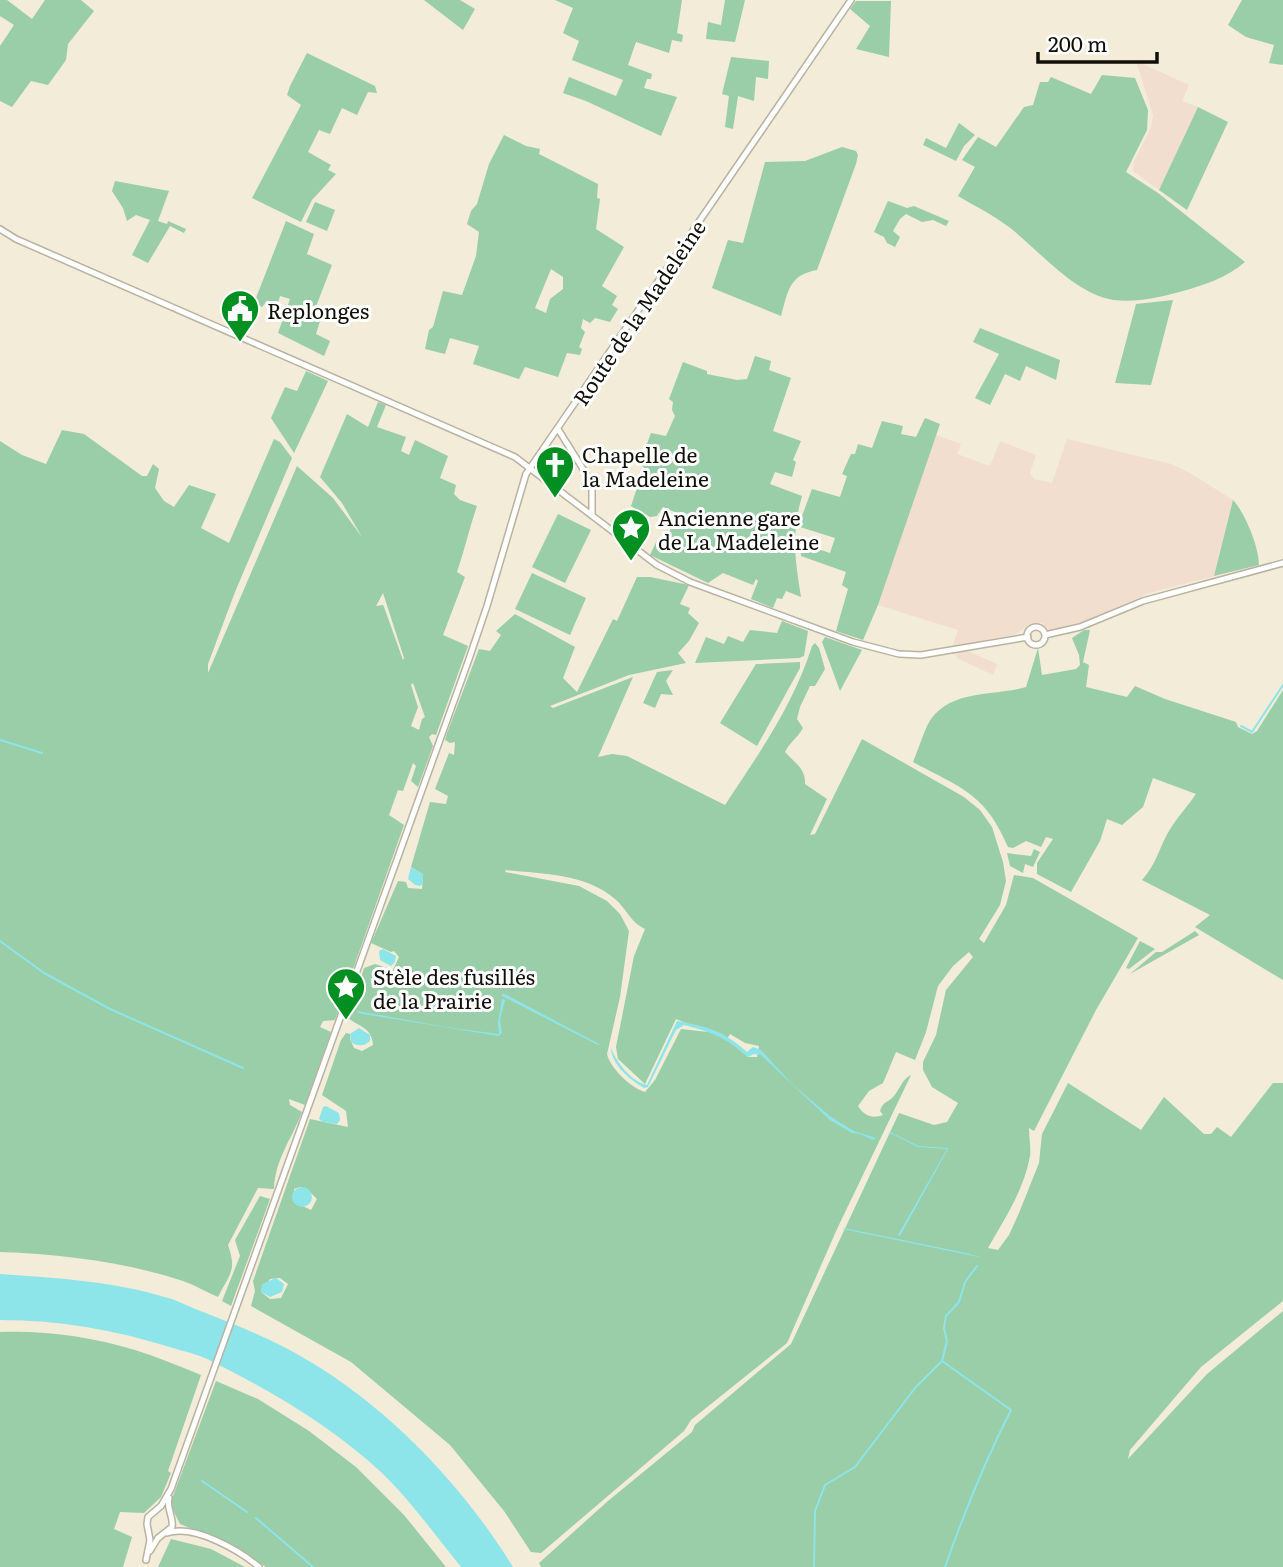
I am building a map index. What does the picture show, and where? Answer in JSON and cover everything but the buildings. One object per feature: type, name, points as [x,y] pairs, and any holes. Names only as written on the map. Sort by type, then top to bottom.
[{"type":"main road","name":"Route de la Madeleine","points":[[171,1489],[474,646],[523,479],[851,0]]},
{"type":"main road","points":[[0,229],[16,239],[150,299],[515,457],[657,565],[690,582],[853,642],[899,654],[921,655],[1028,637]]},
{"type":"main road","points":[[558,429],[588,477],[592,488],[592,515]]},
{"type":"main road","points":[[523,479],[530,476],[539,477]]},
{"type":"main road","points":[[1045,635],[1080,627],[1143,601],[1283,563]]},
{"type":"main road","points":[[1034,627],[1040,628],[1045,635],[1044,640],[1036,644],[1030,642],[1028,637],[1029,631],[1034,627]]},
{"type":"main road","points":[[171,1489],[165,1501],[148,1517],[147,1524],[156,1535],[177,1531],[193,1533]]},
{"type":"main road","points":[[145,1564],[154,1544],[172,1527],[168,1503],[171,1489]]},
{"type":"main road","points":[[157,1510],[164,1510],[177,1524],[218,1542],[259,1567]]},
{"type":"main road","points":[[145,1564],[150,1530]]},
{"type":"shaded area","points":[[1136,61],[1189,85],[1182,101],[1198,107],[1159,190],[1133,171],[1134,161],[1151,128],[1153,115]]},
{"type":"shaded area","points":[[936,435],[961,444],[957,454],[990,466],[1000,441],[1036,455],[1030,473],[1034,479],[1052,483],[1067,439],[1171,464],[1190,473],[1233,500],[1214,576],[1149,593],[1080,623],[1049,630],[1043,623],[1031,623],[1015,635],[967,644],[968,651],[997,664],[993,675],[957,658],[955,654],[950,654],[958,630],[878,605]]},
{"type":"green space","points":[[0,0],[7,0],[32,19],[45,0],[81,0],[94,11],[68,44],[66,60],[48,85],[31,81],[12,107],[0,101],[0,46],[14,25],[0,16]]},
{"type":"green space","points":[[424,0],[460,0],[475,9],[463,30]]},
{"type":"green space","points":[[555,0],[682,0],[677,33],[683,35],[682,42],[672,40],[669,53],[636,42],[628,65],[652,74],[644,88],[677,97],[661,136],[563,93],[569,77],[616,96],[623,80],[572,60],[579,41],[563,33],[573,8]]},
{"type":"green space","points":[[725,0],[745,0],[735,42],[706,39],[708,22],[721,25]]},
{"type":"green space","points":[[1242,0],[1283,0],[1283,65],[1269,63],[1274,45],[1246,37],[1228,25]]},
{"type":"green space","points":[[856,1],[891,1],[889,57],[856,49],[870,26],[850,9]]},
{"type":"green space","points":[[307,53],[375,86],[377,93],[368,92],[357,115],[342,108],[330,134],[319,130],[308,152],[331,165],[328,170],[336,174],[312,200],[301,222],[252,198],[301,105],[287,95]]},
{"type":"green space","points":[[731,57],[769,61],[768,79],[756,77],[754,101],[738,96],[733,129],[725,127],[729,96],[722,94]]},
{"type":"green space","points":[[1102,75],[1135,78],[1148,110],[1147,130],[1126,172],[1158,193],[1245,262],[1231,272],[1199,286],[1157,297],[1122,301],[1099,296],[1071,280],[1009,227],[958,196],[975,167],[962,160],[978,137],[996,147],[1024,107],[1033,105],[1040,82],[1048,82],[1051,77],[1091,94]]},
{"type":"green space","points":[[1198,107],[1228,122],[1187,210],[1159,190]]},
{"type":"green space","points":[[959,123],[975,135],[964,146],[956,161],[923,145],[926,138],[946,148]]},
{"type":"green space","points":[[504,135],[526,146],[540,149],[539,154],[598,184],[597,198],[600,199],[596,229],[624,247],[602,286],[617,296],[612,305],[618,309],[610,322],[595,318],[590,323],[583,319],[581,328],[585,332],[579,347],[582,349],[580,355],[567,353],[558,377],[525,367],[519,379],[473,364],[479,346],[450,338],[445,354],[425,349],[443,291],[462,295],[476,256],[479,232],[467,224],[471,211],[477,204],[489,164]],"holes":[[[551,269],[563,277],[563,289],[550,299],[546,313],[535,308]]]},
{"type":"green space","points":[[842,147],[856,151],[856,164],[817,270],[795,280],[788,292],[781,316],[712,288],[728,240],[743,243],[765,162],[805,161]]},
{"type":"green space","points":[[115,181],[169,191],[158,221],[167,224],[168,221],[186,229],[184,233],[170,226],[148,263],[132,255],[150,220],[136,215],[127,221],[123,208],[112,191]]},
{"type":"green space","points":[[888,201],[907,208],[914,206],[949,221],[946,226],[933,220],[922,222],[906,214],[893,231],[900,237],[895,247],[874,232]]},
{"type":"green space","points":[[315,202],[335,210],[327,231],[306,222]]},
{"type":"green space","points":[[286,221],[314,234],[307,254],[332,265],[315,309],[323,312],[316,334],[330,341],[324,356],[278,333],[290,299],[280,296],[278,303],[267,301],[262,307],[254,303]]},
{"type":"green space","points":[[1173,300],[1151,385],[1115,383],[1136,304]]},
{"type":"green space","points":[[980,328],[1060,360],[1056,380],[1026,366],[1020,381],[1005,374],[990,405],[975,398],[999,354],[973,342]]},
{"type":"green space","points":[[755,356],[771,361],[769,370],[791,378],[773,431],[801,441],[793,460],[796,462],[792,477],[775,472],[770,484],[802,496],[796,522],[795,547],[801,597],[786,591],[782,599],[777,598],[773,608],[751,599],[758,581],[756,579],[753,585],[723,573],[708,583],[650,555],[657,540],[665,542],[677,513],[663,507],[657,516],[650,517],[631,506],[644,467],[639,465],[651,433],[666,436],[675,416],[672,410],[673,402],[669,399],[683,362],[707,371],[707,374],[737,380],[747,379]]},
{"type":"green space","points":[[306,371],[328,381],[294,453],[271,418],[285,387],[297,391]]},
{"type":"green space","points":[[378,402],[386,405],[377,427],[406,437],[401,451],[409,455],[415,440],[448,456],[440,478],[456,485],[454,494],[460,500],[477,506],[457,572],[465,577],[443,635],[468,646],[436,735],[429,737],[433,746],[418,787],[411,781],[416,766],[413,763],[403,791],[398,790],[389,815],[404,825],[335,1020],[323,1021],[320,1027],[331,1032],[305,1105],[289,1099],[290,1105],[302,1112],[277,1168],[274,1189],[258,1188],[228,1245],[232,1267],[218,1297],[183,1281],[116,1264],[69,1257],[0,1252],[0,441],[22,455],[46,464],[62,430],[84,434],[142,476],[147,476],[153,464],[159,469],[155,488],[164,501],[174,507],[189,485],[216,494],[201,528],[229,543],[274,439],[280,442],[292,458],[235,592],[208,664],[208,673],[297,466],[333,498],[362,537],[342,503],[320,477],[347,414],[368,427]],"holes":[[[383,593],[404,658],[403,660],[384,607],[376,606]],[[413,683],[425,717],[419,730],[411,726],[418,707],[411,685]]]},
{"type":"green space","points":[[925,418],[940,424],[878,605],[863,640],[836,631],[848,589],[842,585],[846,572],[801,556],[800,543],[830,553],[835,538],[800,527],[812,489],[840,497],[847,476],[842,474],[851,454],[855,454],[858,444],[872,448],[882,421],[903,426],[901,434],[916,437]]},
{"type":"green space","points":[[1233,500],[1250,531],[1257,549],[1259,565],[1214,576]]},
{"type":"green space","points":[[558,514],[591,530],[565,583],[532,567]]},
{"type":"green space","points":[[532,573],[586,598],[570,635],[515,609]]},
{"type":"green space","points":[[637,577],[650,577],[689,585],[680,604],[690,608],[688,613],[699,623],[689,641],[678,653],[686,663],[629,675],[550,706],[553,708],[633,677],[598,757],[612,754],[627,756],[725,805],[785,709],[815,643],[825,669],[815,686],[810,686],[797,719],[803,728],[785,752],[802,770],[805,784],[827,799],[810,835],[815,834],[862,739],[964,797],[980,810],[992,827],[1006,881],[1000,905],[979,939],[984,943],[1006,905],[1014,875],[1033,878],[1138,938],[1096,1010],[1034,1131],[1029,1128],[1030,1156],[1023,1181],[988,1248],[998,1250],[1009,1235],[1039,1163],[1042,1134],[1068,1083],[1141,1130],[1164,1097],[1204,1134],[1211,1134],[1217,1127],[1231,1137],[1273,1083],[1283,1083],[1283,1301],[1201,1367],[1130,1450],[1128,1459],[1207,1374],[1283,1311],[1283,1567],[541,1567],[539,1563],[608,1501],[692,1432],[695,1425],[791,1344],[899,1113],[934,1125],[947,1122],[958,1103],[932,1087],[923,1070],[923,1062],[936,1035],[946,990],[973,957],[969,952],[953,966],[938,986],[926,1032],[915,1060],[896,1052],[883,1083],[869,1091],[858,1106],[869,1116],[883,1115],[880,1111],[882,1106],[911,1075],[837,1229],[787,1343],[691,1420],[684,1431],[541,1553],[531,1552],[504,1511],[450,1445],[351,1362],[251,1306],[255,1291],[253,1281],[310,1119],[348,1127],[346,1111],[322,1095],[341,1040],[346,1033],[350,1034],[354,1048],[362,1051],[373,1045],[368,1031],[348,1018],[364,968],[375,964],[393,970],[399,957],[394,951],[371,943],[398,881],[406,882],[408,888],[422,889],[423,874],[411,867],[430,802],[446,804],[448,796],[435,789],[449,753],[454,755],[455,742],[445,740],[479,649],[490,651],[501,635],[496,631],[515,614],[575,647],[563,678],[577,692],[613,619],[617,621]],"holes":[[[505,872],[563,876],[590,884],[615,899],[636,923],[645,929],[634,956],[616,1047],[618,1059],[645,1084],[676,1019],[708,1032],[681,1029],[655,1080],[645,1092],[622,1077],[607,1054],[620,997],[629,931],[620,914],[607,901],[579,886]],[[730,1034],[745,1043],[759,1046],[757,1057],[748,1057],[727,1039]],[[294,1189],[307,1189],[317,1199],[311,1210],[294,1202]],[[280,1278],[288,1284],[281,1298],[270,1299],[261,1292],[270,1279]]]},
{"type":"green space","points":[[782,621],[808,631],[804,656],[695,663],[706,637],[724,644],[728,636],[743,642],[750,630],[777,633]]},
{"type":"green space","points":[[1084,630],[1090,630],[1083,662],[1089,665],[1086,687],[1127,697],[1135,686],[1165,699],[1236,722],[1238,727],[1252,734],[1257,731],[1283,690],[1283,980],[1195,927],[1210,915],[1142,880],[1172,826],[1196,794],[1153,778],[1143,807],[1122,825],[1107,819],[1100,841],[1071,892],[1037,874],[1037,863],[1053,839],[1046,837],[1041,847],[1026,841],[1013,848],[1008,847],[990,815],[970,794],[913,762],[927,726],[935,714],[946,705],[971,696],[1026,687],[1038,648],[1042,675],[1076,669],[1080,665],[1079,655],[1072,638]]},
{"type":"green space","points":[[825,637],[862,650],[840,691],[822,642]]},
{"type":"green space","points":[[800,662],[800,668],[757,746],[720,723],[756,664]]},
{"type":"green space","points":[[673,670],[666,681],[673,695],[661,694],[655,708],[643,703],[657,672]]},
{"type":"green space","points":[[1034,849],[1040,852],[1033,867],[1025,864],[1023,873],[1010,866],[1007,853],[1031,856]]},
{"type":"green space","points":[[1195,931],[1199,935],[1130,974],[1156,952],[1162,952]]},
{"type":"green space","points":[[1140,941],[1155,949],[1129,969],[1126,968]]},
{"type":"green space","points":[[260,1196],[270,1199],[231,1306],[222,1301],[240,1256],[235,1240]]},
{"type":"green space","points":[[0,1332],[51,1333],[102,1341],[201,1375],[161,1497],[144,1513],[120,1512],[114,1529],[132,1537],[123,1567],[0,1567]]},
{"type":"green space","points":[[216,1381],[258,1399],[309,1431],[356,1467],[404,1515],[446,1567],[266,1567],[232,1545],[180,1524],[170,1504]]},
{"type":"green space","points":[[171,1539],[211,1549],[245,1567],[158,1567]]},
{"type":"water","points":[[411,867],[423,874],[423,884],[420,886],[408,879]]},
{"type":"water","points":[[383,949],[396,956],[391,966],[380,960],[379,951]]},
{"type":"water","points":[[503,993],[599,1044],[603,1043],[598,1045],[502,996]]},
{"type":"water","points":[[502,999],[505,1000],[500,1020],[502,1033],[499,1036],[357,1013],[358,1011],[499,1034],[498,1022]]},
{"type":"water","points":[[677,1021],[715,1030],[747,1052],[753,1047],[761,1050],[792,1084],[831,1117],[854,1131],[876,1138],[873,1140],[852,1133],[830,1120],[761,1055],[748,1057],[719,1036],[684,1025],[676,1030],[648,1087],[644,1088],[622,1071],[614,1060],[611,1048],[625,1071],[635,1080],[647,1085]]},
{"type":"water","points":[[359,1028],[370,1035],[370,1041],[363,1045],[351,1042],[350,1034]]},
{"type":"water","points":[[323,1107],[339,1113],[340,1120],[337,1124],[319,1119]]},
{"type":"water","points":[[890,1132],[919,1146],[948,1149],[900,1236],[898,1235],[947,1149],[918,1147],[889,1134]]},
{"type":"water","points":[[302,1187],[309,1190],[312,1197],[309,1204],[302,1207],[295,1204],[292,1197],[295,1190]]},
{"type":"water","points":[[843,1229],[966,1253],[983,1258]]},
{"type":"water","points":[[0,1274],[85,1281],[148,1292],[199,1310],[296,1354],[368,1402],[423,1452],[472,1508],[513,1567],[461,1567],[403,1495],[363,1456],[302,1412],[208,1360],[109,1331],[66,1324],[0,1320]]},
{"type":"water","points":[[276,1278],[284,1284],[282,1292],[270,1297],[261,1292],[262,1284]]},
{"type":"waterway","points":[[1241,726],[1252,732],[1283,685]]},
{"type":"waterway","points":[[0,740],[42,753]]},
{"type":"waterway","points":[[0,941],[44,973],[110,1009],[243,1068]]},
{"type":"waterway","points":[[814,1567],[815,1511],[825,1485],[855,1467],[915,1388],[942,1361],[947,1341],[944,1328],[946,1316],[959,1302],[965,1282],[977,1266]]},
{"type":"waterway","points":[[942,1361],[1011,1410],[975,1487],[945,1567]]},
{"type":"waterway","points":[[202,1481],[247,1512]]},
{"type":"waterway","points":[[256,1518],[313,1567]]},
{"type":"place","name":"Replonges","points":[[240,343]]},
{"type":"place","name":"Chapelle de la Madeleine","points":[[555,499]]},
{"type":"place","name":"Ancienne gare de La Madeleine","points":[[631,562]]},
{"type":"place","name":"Stèle des fusillés de la Prairie","points":[[346,1021]]}]
